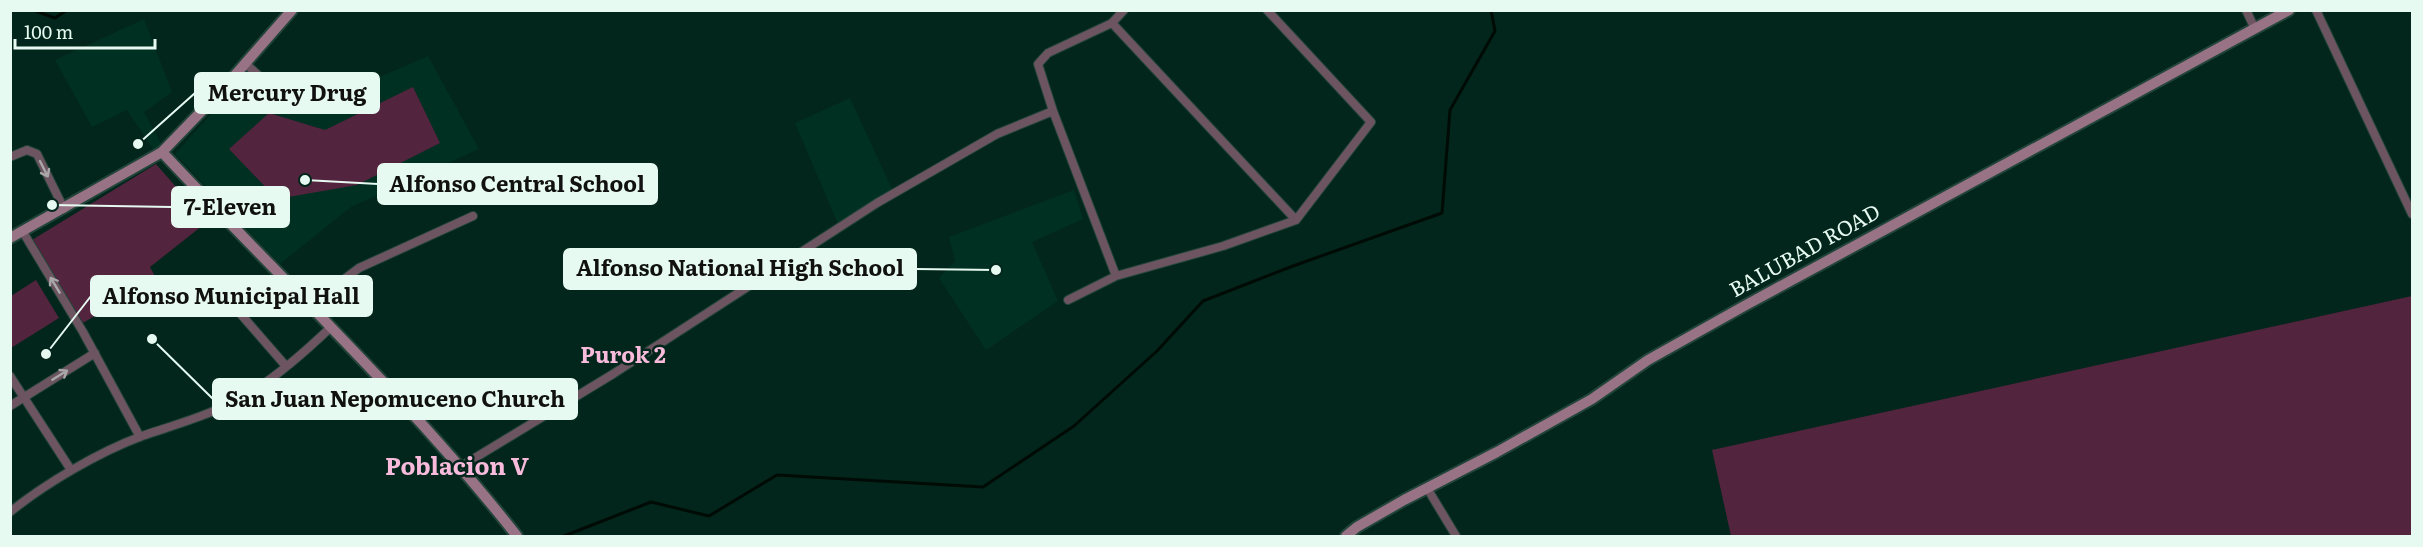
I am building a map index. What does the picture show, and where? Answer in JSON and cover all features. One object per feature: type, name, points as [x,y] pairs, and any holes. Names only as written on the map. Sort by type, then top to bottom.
[{"type":"street","points":[[10,238],[162,152],[216,97],[292,10]]},
{"type":"street","points":[[1116,276],[1053,111],[1038,64],[1041,58],[1048,53],[1112,23],[1125,10]]},
{"type":"street","points":[[1068,300],[1116,276],[1223,246],[1296,220],[1371,122],[1267,10]]},
{"type":"street","points":[[2246,10],[2255,29]]},
{"type":"street","name":"BALUBAD ROAD","points":[[1346,537],[1357,527],[1592,399],[1648,360],[1746,305],[2289,10]]},
{"type":"street","points":[[2316,10],[2412,214]]},
{"type":"street","points":[[1112,23],[1296,220]]},
{"type":"street","points":[[245,63],[271,87],[292,94]]},
{"type":"street","points":[[460,467],[613,374],[877,203],[997,134],[1053,111]]},
{"type":"street","points":[[10,158],[27,150],[37,154],[64,209]]},
{"type":"street","points":[[162,152],[331,327],[460,467],[516,536]]},
{"type":"street","points":[[310,305],[359,268],[473,216]]},
{"type":"street","points":[[23,232],[95,353],[140,437]]},
{"type":"street","points":[[211,280],[285,365]]},
{"type":"street","points":[[10,512],[71,471],[140,437],[195,419],[253,391],[309,348],[331,327]]},
{"type":"street","points":[[10,406],[95,353]]},
{"type":"street","points":[[10,376],[71,471]]},
{"type":"street","points":[[1427,488],[1456,537]]},
{"type":"shaded area","points":[[144,19],[172,92],[144,112],[163,147],[155,152],[127,110],[92,127],[55,60]]},
{"type":"shaded area","points":[[428,56],[479,149],[351,207],[280,264],[175,154],[238,84],[248,91],[260,82],[281,95],[305,100],[329,99]]},
{"type":"shaded area","points":[[413,87],[440,143],[357,185],[277,199],[229,149],[269,113],[325,130]]},
{"type":"shaded area","points":[[850,98],[892,189],[838,224],[795,123]]},
{"type":"shaded area","points":[[156,164],[207,222],[150,267],[157,280],[81,324],[32,240]]},
{"type":"shaded area","points":[[1074,190],[1083,219],[1032,242],[1058,301],[986,350],[939,278],[955,261],[949,237]]},
{"type":"shaded area","points":[[36,280],[59,318],[11,348],[11,296]]},
{"type":"shaded area","points":[[2412,296],[2412,536],[1731,536],[1712,450]]},
{"type":"waterway","points":[[33,10],[55,18],[67,10]]},
{"type":"waterway","points":[[564,536],[651,502],[709,516],[777,475],[983,487],[1074,426],[1157,351],[1203,301],[1442,213],[1450,110],[1495,31],[1491,10]]},
{"type":"place","name":"Mercury Drug","points":[[138,144]]},
{"type":"place","name":"Alfonso Central School","points":[[305,180]]},
{"type":"place","name":"7-Eleven","points":[[52,205]]},
{"type":"place","name":"Alfonso National High School","points":[[996,270]]},
{"type":"place","name":"San Juan Nepomuceno Church","points":[[152,339]]},
{"type":"place","name":"Alfonso Municipal Hall","points":[[46,354]]},
{"type":"district","name":"Purok 2","points":[[623,355]]},
{"type":"district","name":"Poblacion V","points":[[457,467]]}]
